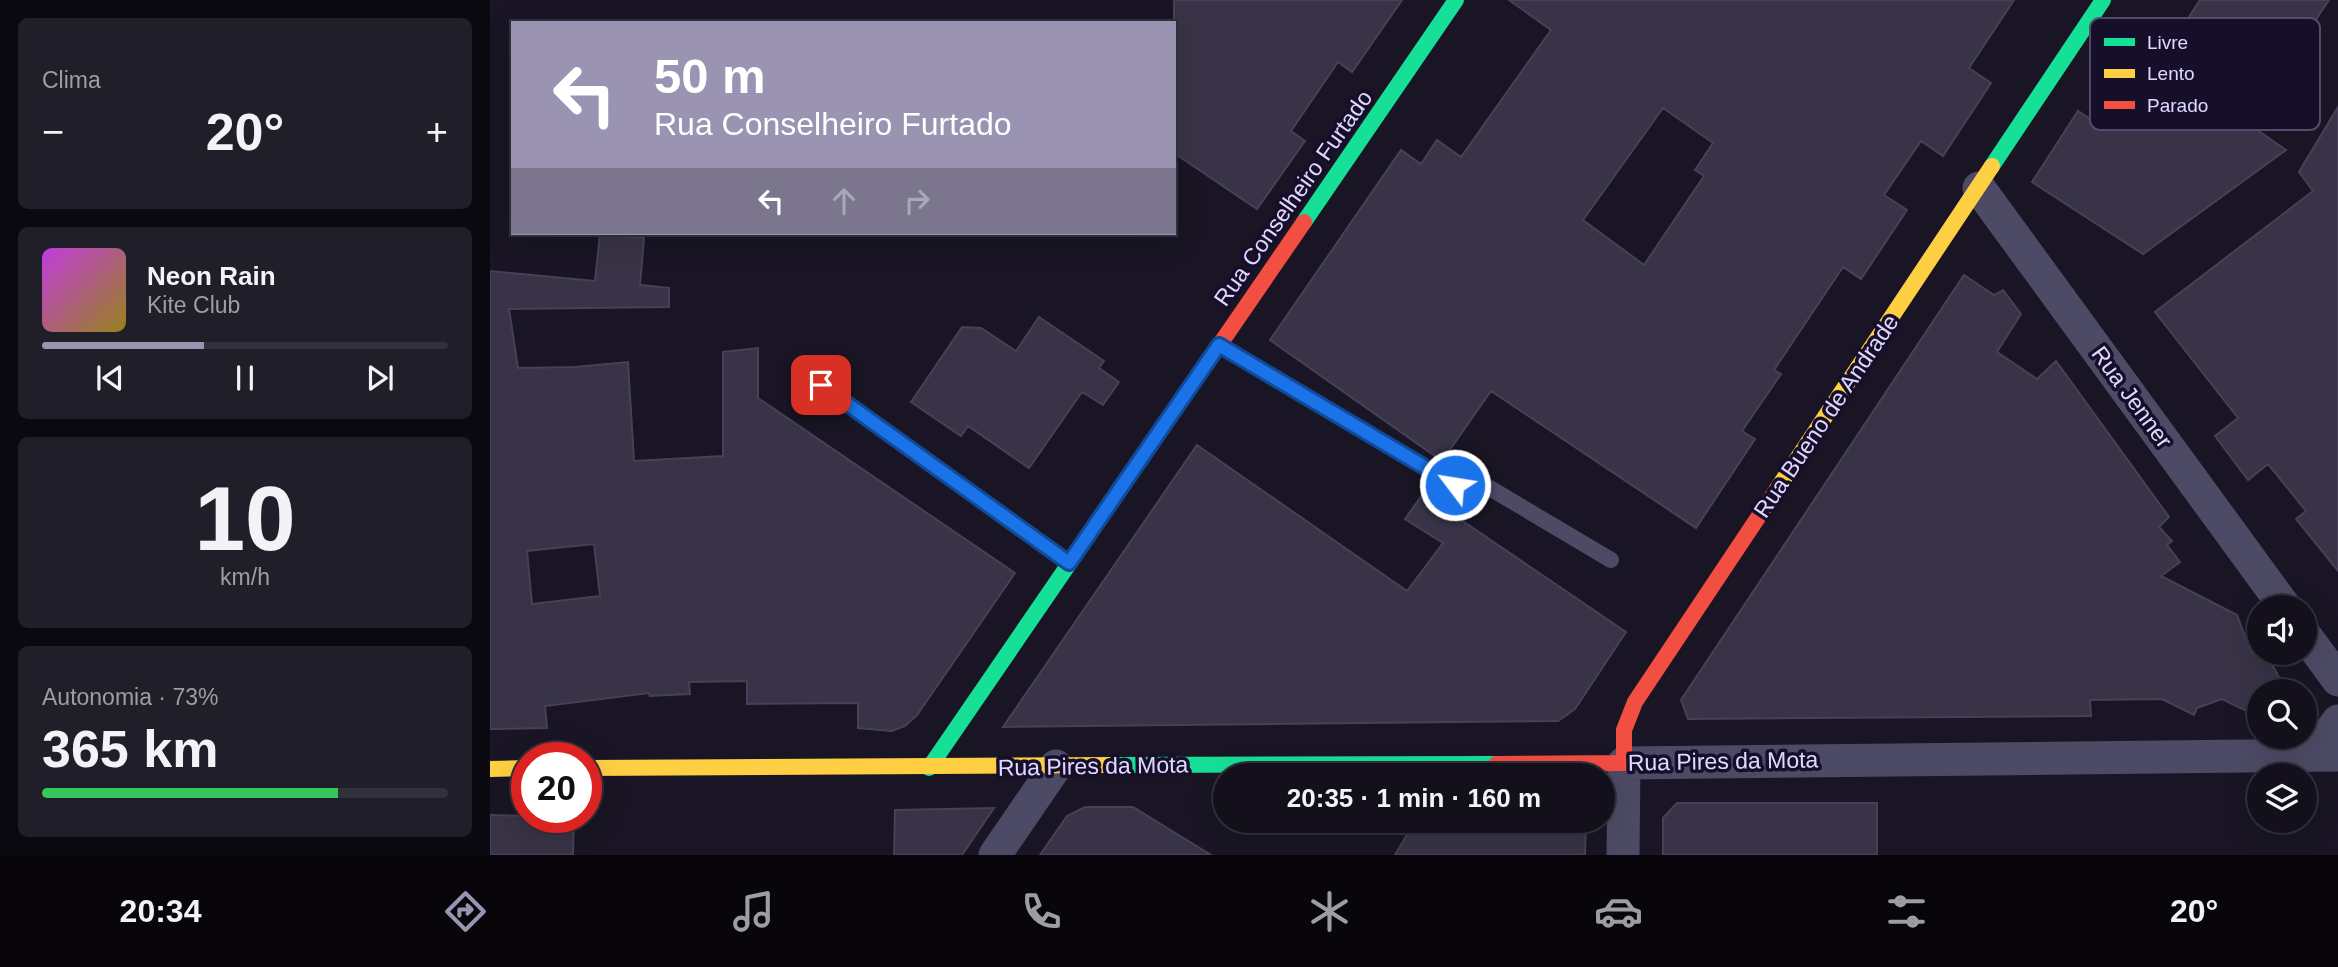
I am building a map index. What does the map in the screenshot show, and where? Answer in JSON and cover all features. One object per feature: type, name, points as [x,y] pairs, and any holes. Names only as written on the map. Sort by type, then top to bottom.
[{"type":"street","name":"Rua Conselheiro Furtado","points":[[929,768],[1456,0]]},
{"type":"street","name":"Rua Bueno de Andrade","points":[[2091,18],[2103,0]]},
{"type":"street","name":"Rua Bueno de Andrade","points":[[1623,855],[1625,730],[1635,702],[2090,20]]},
{"type":"street","name":"Rua Jenner","points":[[1979,187],[2276,595]]},
{"type":"street","points":[[2317,651],[2338,680]]},
{"type":"street","name":"Rua Pires da Mota","points":[[602,768],[929,768],[2326,755],[2338,721]]},
{"type":"street","points":[[995,855],[1056,766]]},
{"type":"street","points":[[490,769],[511,768]]},
{"type":"lane","points":[[1219,345],[1455,485],[1488,487],[1611,560]]},
{"type":"lane","points":[[821,385],[1069,563]]},
{"type":"building","points":[[1174,0],[1402,0],[1352,72],[1338,62],[1291,131],[1305,141],[1257,209],[1176,154]]},
{"type":"building","points":[[1509,0],[2014,0],[1969,68],[1991,83],[1943,156],[1921,141],[1884,195],[1907,210],[1861,279],[1843,267],[1774,370],[1781,374],[1742,431],[1755,439],[1696,528],[1491,391],[1442,461],[1270,340],[1401,150],[1421,164],[1437,140],[1461,157],[1551,30]],"holes":[[[1663,108],[1713,143],[1695,170],[1704,176],[1644,265],[1583,220]]]},
{"type":"building","points":[[2200,0],[2329,0],[2317,18],[2188,18]]},
{"type":"building","points":[[2338,107],[2338,571],[2296,519],[2306,511],[2268,464],[2248,480],[2215,436],[2238,418],[2155,312],[2313,191],[2299,172]]},
{"type":"building","points":[[2078,111],[2090,119],[2090,130],[2257,130],[2286,150],[2143,254],[2032,182]]},
{"type":"building","points":[[600,235],[644,238],[640,285],[669,288],[669,307],[509,309],[518,368],[575,367],[628,362],[634,461],[723,456],[723,352],[758,348],[758,398],[1015,573],[917,715],[905,726],[892,731],[858,728],[858,703],[747,704],[747,681],[689,682],[690,694],[650,696],[649,693],[545,706],[547,728],[490,729],[490,271],[595,281]],"holes":[[[594,544],[600,596],[532,604],[527,551]]]},
{"type":"building","points":[[1964,275],[1994,295],[2003,290],[2021,314],[1997,352],[2037,379],[2056,361],[2169,517],[2159,527],[2172,541],[2167,545],[2180,562],[2161,576],[2237,615],[2247,641],[2247,665],[2273,665],[2280,679],[2247,679],[2247,711],[2222,699],[2197,708],[2194,715],[2162,699],[2090,700],[2091,716],[1688,719],[1681,700]]},
{"type":"building","points":[[1039,317],[1104,361],[1099,368],[1119,382],[1103,405],[1082,392],[1029,468],[968,426],[961,436],[911,402],[962,327],[981,328],[1016,351]]},
{"type":"building","points":[[1197,445],[1407,591],[1443,543],[1405,519],[1430,484],[1455,501],[1448,511],[1626,632],[1575,709],[1558,721],[1003,727]]},
{"type":"building","points":[[1677,803],[1877,803],[1877,855],[1663,855],[1663,818]]},
{"type":"building","points":[[1085,807],[1133,807],[1211,855],[1040,855],[1067,816]]},
{"type":"building","points":[[994,808],[962,855],[894,855],[895,810]]},
{"type":"building","points":[[490,815],[511,816],[511,833],[574,833],[573,855],[490,855]]},
{"type":"building","points":[[1408,833],[1586,833],[1585,855],[1395,855]]},
{"type":"traffic: fast","points":[[1304,222],[1456,0]]},
{"type":"traffic: fast","points":[[2091,18],[2103,0]]},
{"type":"traffic: fast","points":[[1992,166],[2090,19]]},
{"type":"traffic: fast","points":[[929,768],[1163,427]]},
{"type":"traffic: fast","points":[[1114,765],[1213,765]]},
{"type":"traffic: slow","points":[[1777,489],[1992,166]]},
{"type":"traffic: slow","points":[[602,768],[1114,765]]},
{"type":"traffic: slow","points":[[490,769],[511,768]]},
{"type":"traffic: jam","points":[[1163,427],[1304,222]]},
{"type":"traffic: jam","points":[[1615,763],[1624,763],[1624,730],[1635,702],[1777,489]]},
{"type":"route","points":[[821,385],[1069,563],[1219,345],[1455,485]]}]
